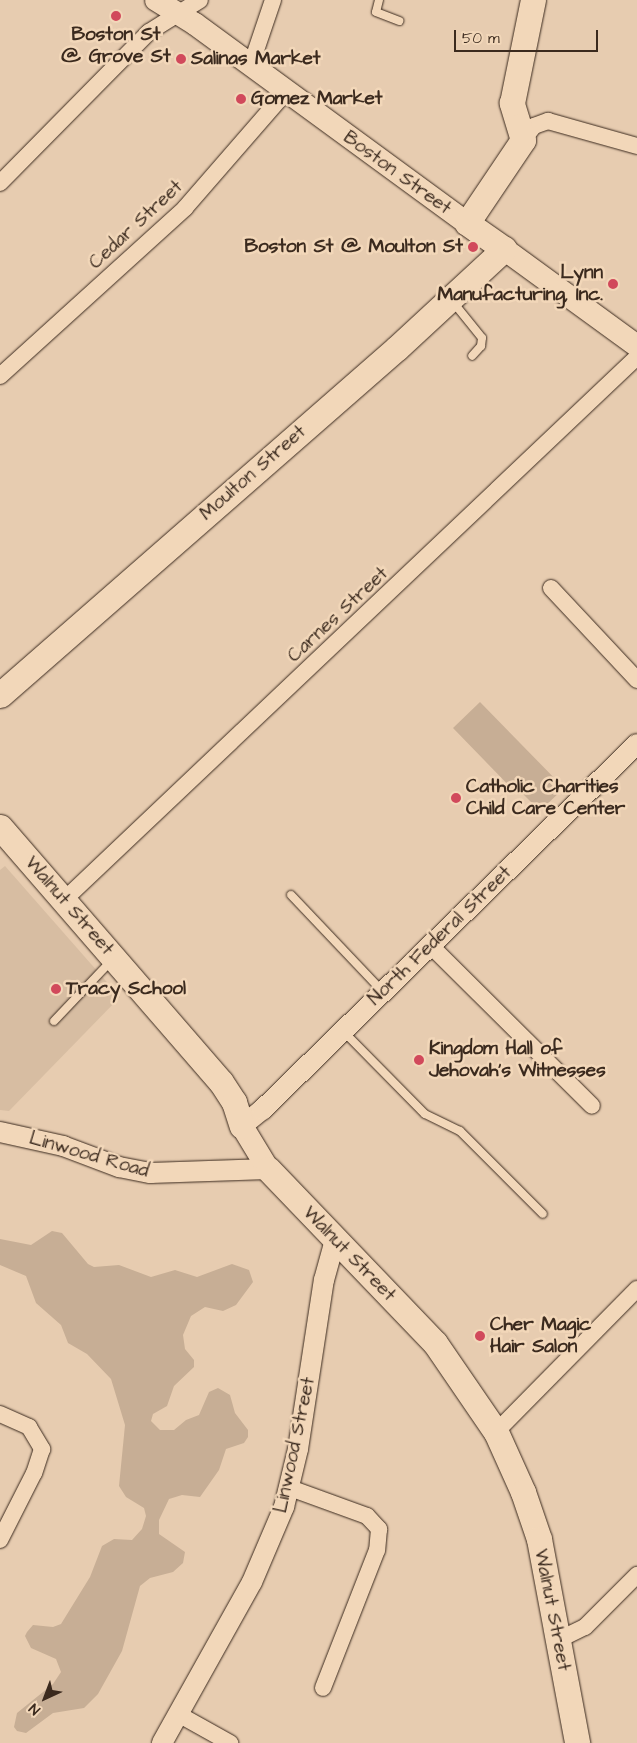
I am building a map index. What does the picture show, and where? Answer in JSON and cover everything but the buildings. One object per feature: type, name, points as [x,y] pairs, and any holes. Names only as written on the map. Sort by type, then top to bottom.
[{"type":"main road","name":"Boston Street","points":[[156,0],[177,12],[251,65],[637,346]]},
{"type":"main road","points":[[467,223],[523,140],[512,103],[533,0]]},
{"type":"main road","name":"Moulton Street","points":[[0,695],[451,300],[504,249]]},
{"type":"main road","name":"Walnut Street","points":[[0,827],[221,1082],[234,1102],[242,1126],[268,1169],[435,1343],[496,1432],[532,1515],[577,1743]]},
{"type":"street","points":[[0,182],[150,32],[177,12],[200,0]]},
{"type":"street","points":[[251,65],[273,0]]},
{"type":"street","name":"Cedar Street","points":[[0,376],[185,208],[286,92]]},
{"type":"street","points":[[523,140],[534,126],[548,121],[637,146]]},
{"type":"street","name":"Carnes Street","points":[[64,900],[637,357]]},
{"type":"street","points":[[551,588],[637,680]]},
{"type":"street","name":"North Federal Street","points":[[242,1126],[383,992],[637,744]]},
{"type":"street","points":[[430,945],[592,1106]]},
{"type":"street","name":"Linwood Road","points":[[0,1132],[56,1144],[119,1166],[150,1173],[268,1169]]},
{"type":"street","name":"Linwood Street","points":[[162,1743],[252,1582],[276,1530],[290,1488],[324,1280],[335,1240]]},
{"type":"street","points":[[496,1432],[637,1289]]},
{"type":"street","points":[[0,1414],[29,1427],[42,1449],[34,1473],[0,1540]]},
{"type":"street","points":[[290,1488],[367,1516],[380,1529],[377,1550],[323,1688]]},
{"type":"street","points":[[558,1640],[585,1628],[637,1575]]},
{"type":"street","points":[[178,1714],[230,1743]]},
{"type":"lane","points":[[379,0],[376,12],[399,21]]},
{"type":"lane","points":[[451,300],[482,338],[481,346],[472,356]]},
{"type":"lane","points":[[290,895],[383,992]]},
{"type":"lane","points":[[54,1022],[115,958]]},
{"type":"lane","points":[[342,1031],[423,1112],[460,1131],[543,1214]]},
{"type":"shaded area","points":[[480,702],[564,788],[540,811],[521,792],[518,795],[453,728]]},
{"type":"shaded area","name":"Tracy School","points":[[5,866],[120,997],[9,1111],[0,1110],[0,870]]},
{"type":"shaded area","points":[[52,1231],[62,1233],[88,1264],[94,1267],[119,1265],[151,1277],[175,1270],[197,1277],[232,1264],[249,1270],[253,1282],[236,1305],[223,1311],[205,1307],[191,1316],[183,1335],[185,1349],[194,1360],[194,1367],[174,1386],[167,1406],[153,1414],[151,1421],[160,1430],[174,1430],[186,1420],[199,1415],[209,1392],[218,1388],[230,1395],[235,1413],[248,1430],[248,1437],[244,1443],[226,1449],[219,1470],[200,1497],[182,1495],[169,1499],[159,1520],[159,1534],[185,1552],[183,1563],[173,1572],[150,1578],[140,1586],[122,1651],[98,1694],[84,1708],[53,1713],[26,1733],[17,1731],[14,1727],[17,1713],[53,1684],[61,1672],[56,1659],[31,1648],[25,1636],[27,1632],[33,1625],[53,1627],[61,1624],[90,1577],[102,1546],[114,1539],[132,1540],[142,1529],[146,1516],[144,1508],[126,1497],[119,1486],[125,1425],[111,1379],[87,1354],[68,1343],[61,1325],[36,1303],[26,1276],[0,1265],[0,1239],[31,1245]]},
{"type":"place","name":"Boston St @ Grove St","points":[[116,16]]},
{"type":"place","name":"Salinas Market","points":[[181,59]]},
{"type":"place","name":"Gomez Market","points":[[241,99]]},
{"type":"place","name":"Boston St @ Moulton St","points":[[473,247]]},
{"type":"place","name":"Lynn Manufacturing, Inc.","points":[[613,284]]},
{"type":"place","name":"Catholic Charities Child Care Center","points":[[456,798]]},
{"type":"place","name":"Tracy School","points":[[56,989]]},
{"type":"place","name":"Kingdom Hall of Jehovah's Witnesses","points":[[419,1060]]},
{"type":"place","name":"Cher Magic Hair Salon","points":[[480,1336]]}]
